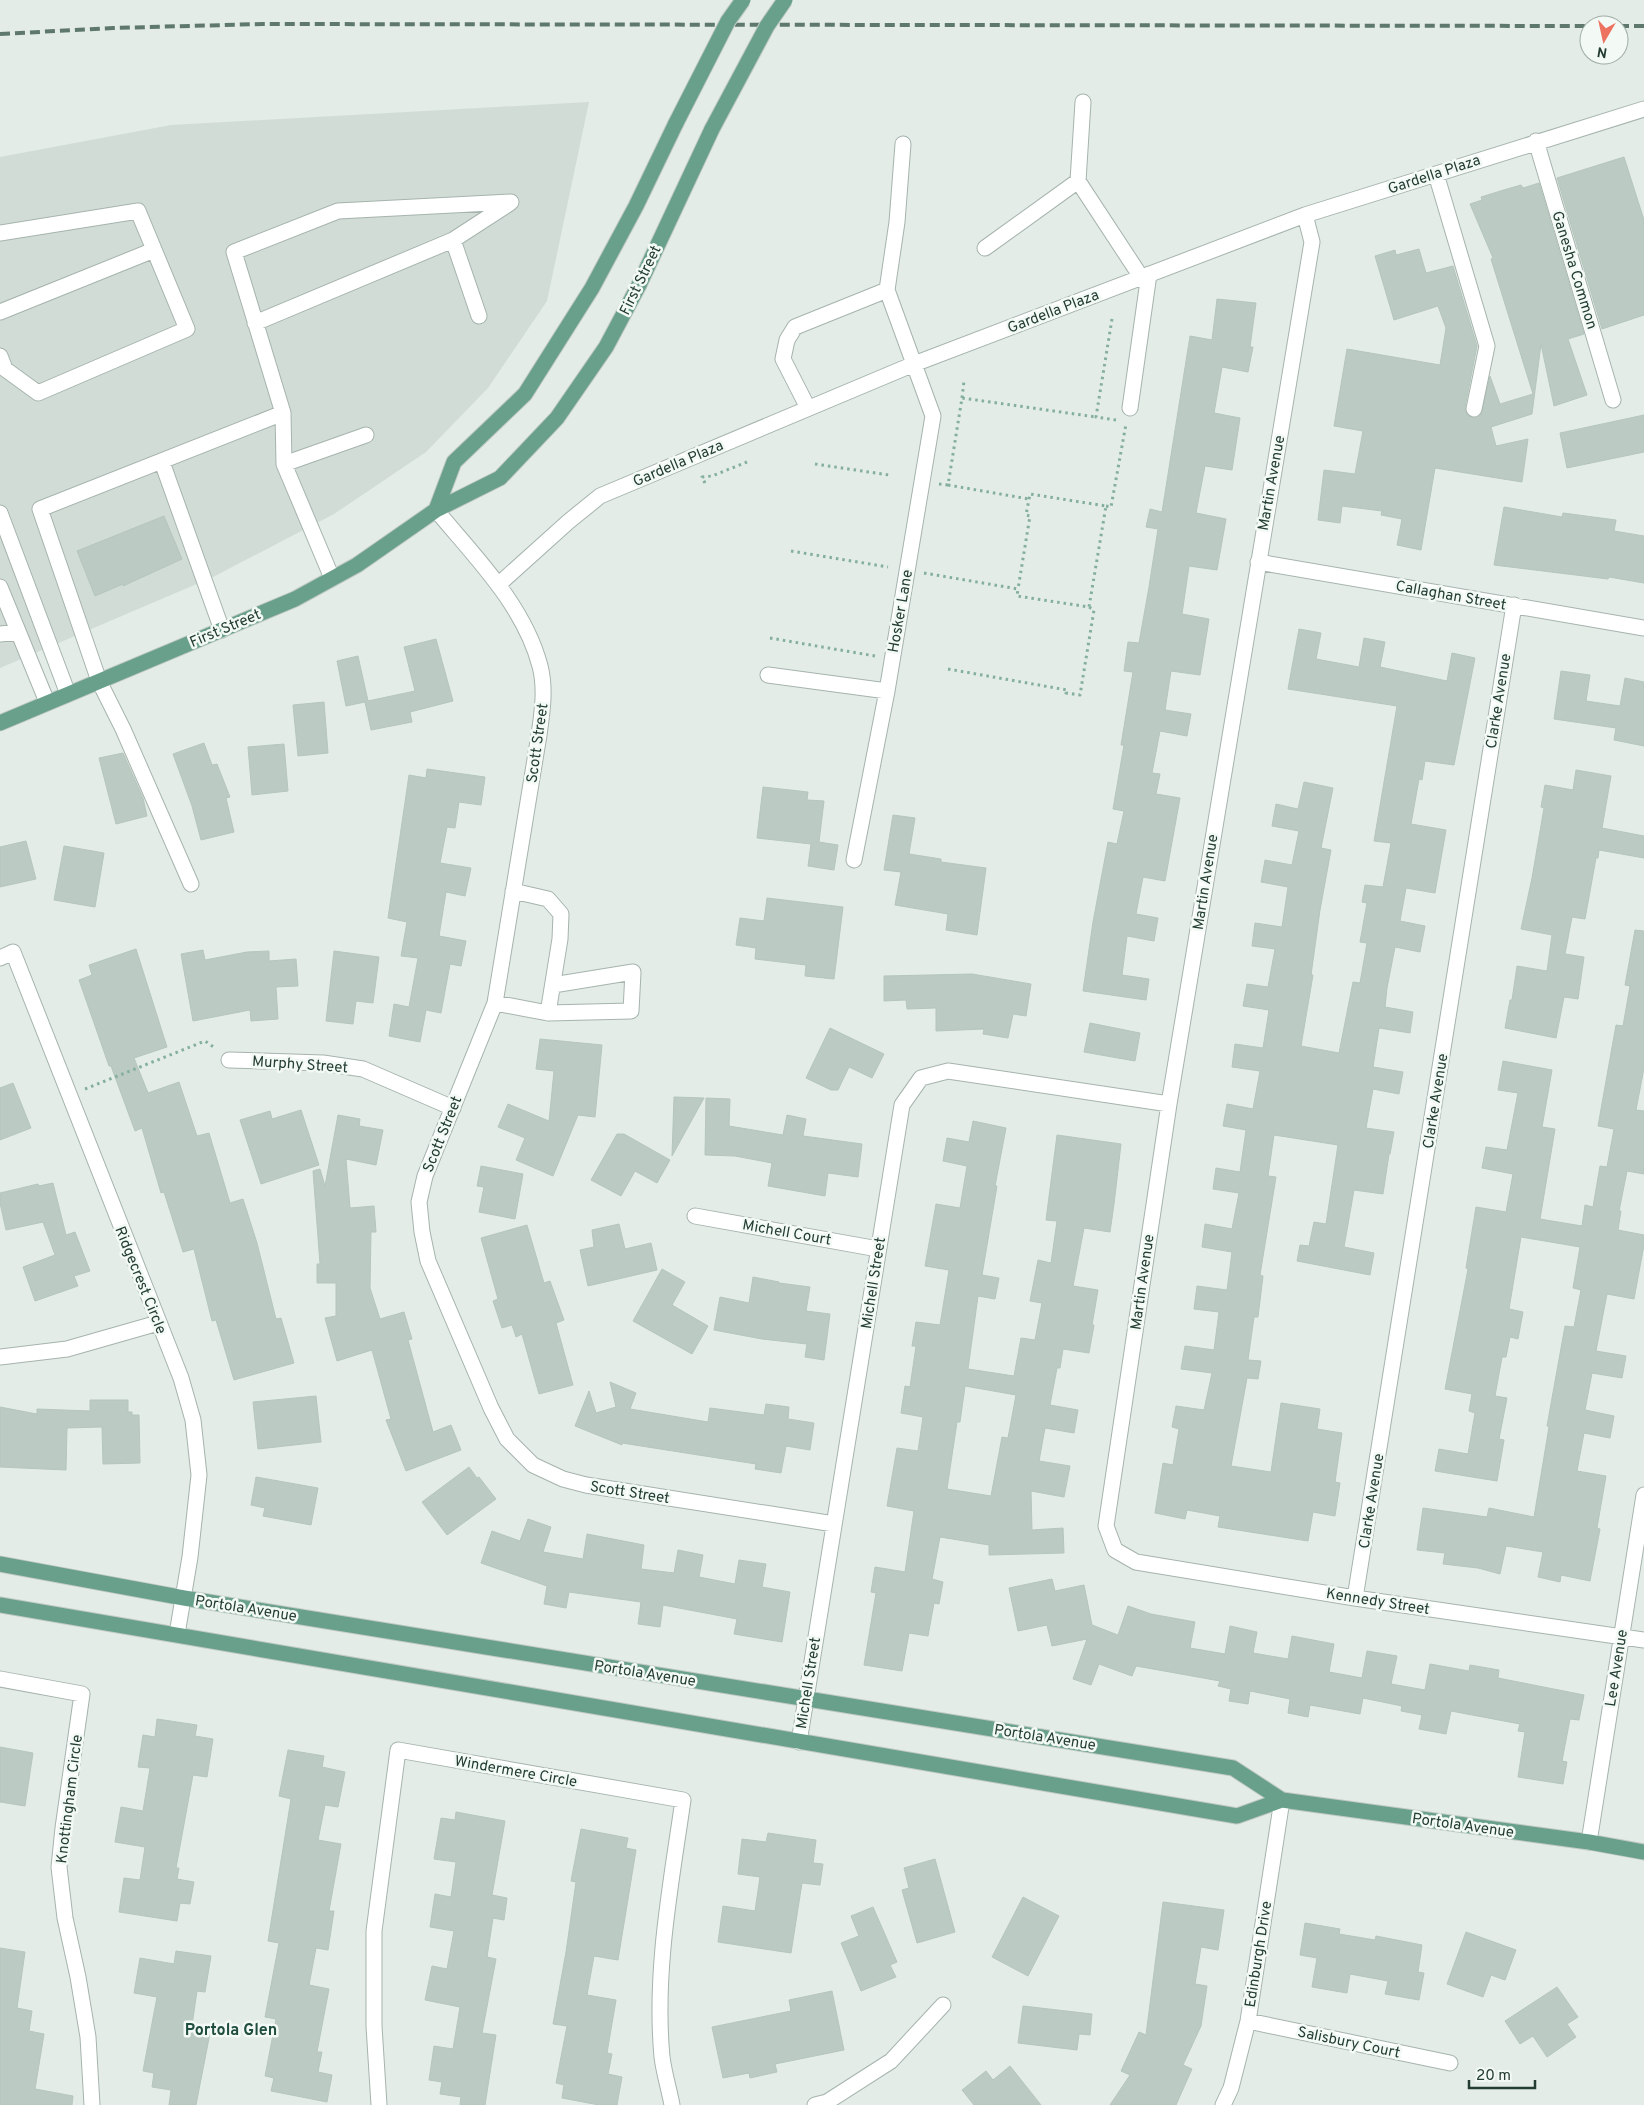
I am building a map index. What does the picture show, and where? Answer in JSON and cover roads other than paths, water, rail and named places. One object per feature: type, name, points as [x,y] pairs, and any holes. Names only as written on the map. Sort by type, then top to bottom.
[{"type":"main road","points":[[436,510],[454,462],[525,394],[592,288],[636,206],[728,22],[743,0]]},
{"type":"main road","name":"First Street","points":[[0,723],[295,599],[357,565],[436,510],[500,478],[558,418],[606,347],[631,300],[712,128],[767,26],[785,0]]},
{"type":"main road","name":"Portola Avenue","points":[[0,1564],[184,1598],[1233,1768],[1282,1800],[1589,1842],[1644,1852]]},
{"type":"main road","name":"Portola Avenue","points":[[0,1605],[1237,1816],[1282,1800]]},
{"type":"street","points":[[1083,102],[1078,181],[1145,276],[1130,408]]},
{"type":"street","name":"Gardella Plaza","points":[[498,585],[600,496],[808,408],[914,364],[1305,215],[1536,141],[1644,109]]},
{"type":"street","name":"Ganesha Common","points":[[1536,141],[1613,400]]},
{"type":"street","points":[[808,408],[783,359],[788,340],[795,327],[887,290],[898,222],[903,144]]},
{"type":"street","points":[[1436,174],[1487,346],[1474,409]]},
{"type":"street","points":[[985,248],[1078,181]]},
{"type":"street","points":[[256,323],[453,240],[511,202],[338,211],[234,252],[283,413],[284,464],[332,578]]},
{"type":"street","points":[[0,233],[138,211],[187,329],[38,393],[2,365]]},
{"type":"street","name":"Martin Avenue","points":[[1115,1550],[1106,1526],[1169,1104],[1312,242],[1305,215]]},
{"type":"street","points":[[453,240],[479,316]]},
{"type":"street","points":[[0,312],[154,250]]},
{"type":"street","name":"Hosker Lane","points":[[854,860],[887,691],[933,416],[887,290]]},
{"type":"street","points":[[191,884],[124,729],[99,681],[40,509],[283,413]]},
{"type":"street","points":[[284,464],[366,435]]},
{"type":"street","points":[[162,462],[222,630]]},
{"type":"street","name":"Scott Street","points":[[436,510],[498,585],[525,626],[540,667],[544,697],[495,1003],[425,1176],[419,1202],[422,1232],[428,1261],[491,1408],[507,1439],[533,1465],[563,1479],[586,1485],[834,1524]]},
{"type":"street","points":[[0,513],[68,694]]},
{"type":"street","name":"Callaghan Street","points":[[1258,562],[1644,628]]},
{"type":"street","points":[[0,587],[47,702]]},
{"type":"street","name":"Clarke Avenue","points":[[1355,1598],[1514,605]]},
{"type":"street","points":[[0,634],[18,632]]},
{"type":"street","points":[[768,675],[887,691]]},
{"type":"street","points":[[513,891],[548,899],[561,914],[548,1013]]},
{"type":"street","name":"Ridgecrest Circle","points":[[0,958],[13,952],[181,1378],[194,1420],[199,1475],[184,1598],[177,1634]]},
{"type":"street","points":[[495,1003],[548,1013],[631,1011],[633,972],[553,984]]},
{"type":"street","name":"Murphy Street","points":[[229,1060],[323,1063],[363,1069],[453,1108]]},
{"type":"street","name":"Michell Street","points":[[799,1742],[902,1106],[921,1078],[948,1071],[1169,1104]]},
{"type":"street","name":"Michell Court","points":[[695,1216],[878,1249]]},
{"type":"street","points":[[0,1357],[67,1349],[158,1323]]},
{"type":"street","name":"Lee Avenue","points":[[1589,1842],[1644,1495]]},
{"type":"street","name":"Kennedy Street","points":[[1115,1550],[1136,1562],[1355,1598],[1644,1640]]},
{"type":"street","name":"Knottingham Circle","points":[[0,1679],[82,1694],[59,1868],[65,1918],[78,1977],[88,2037],[92,2105]]},
{"type":"street","name":"Windermere Circle","points":[[379,2105],[374,2026],[374,1931],[398,1750],[683,1800],[664,1939],[660,2003],[662,2058],[672,2105]]},
{"type":"street","name":"Edinburgh Drive","points":[[1224,2105],[1231,2088],[1248,2021],[1282,1800]]},
{"type":"street","points":[[815,2105],[827,2102],[891,2061],[944,2005]]},
{"type":"street","name":"Salisbury Court","points":[[1248,2021],[1450,2063]]},
{"type":"railway","points":[[0,34],[113,28],[263,24],[1579,26]]},
{"type":"railway","points":[[1629,26],[1644,26]]},
{"type":"district","name":"Portola Glen","points":[[231,2029]]}]
